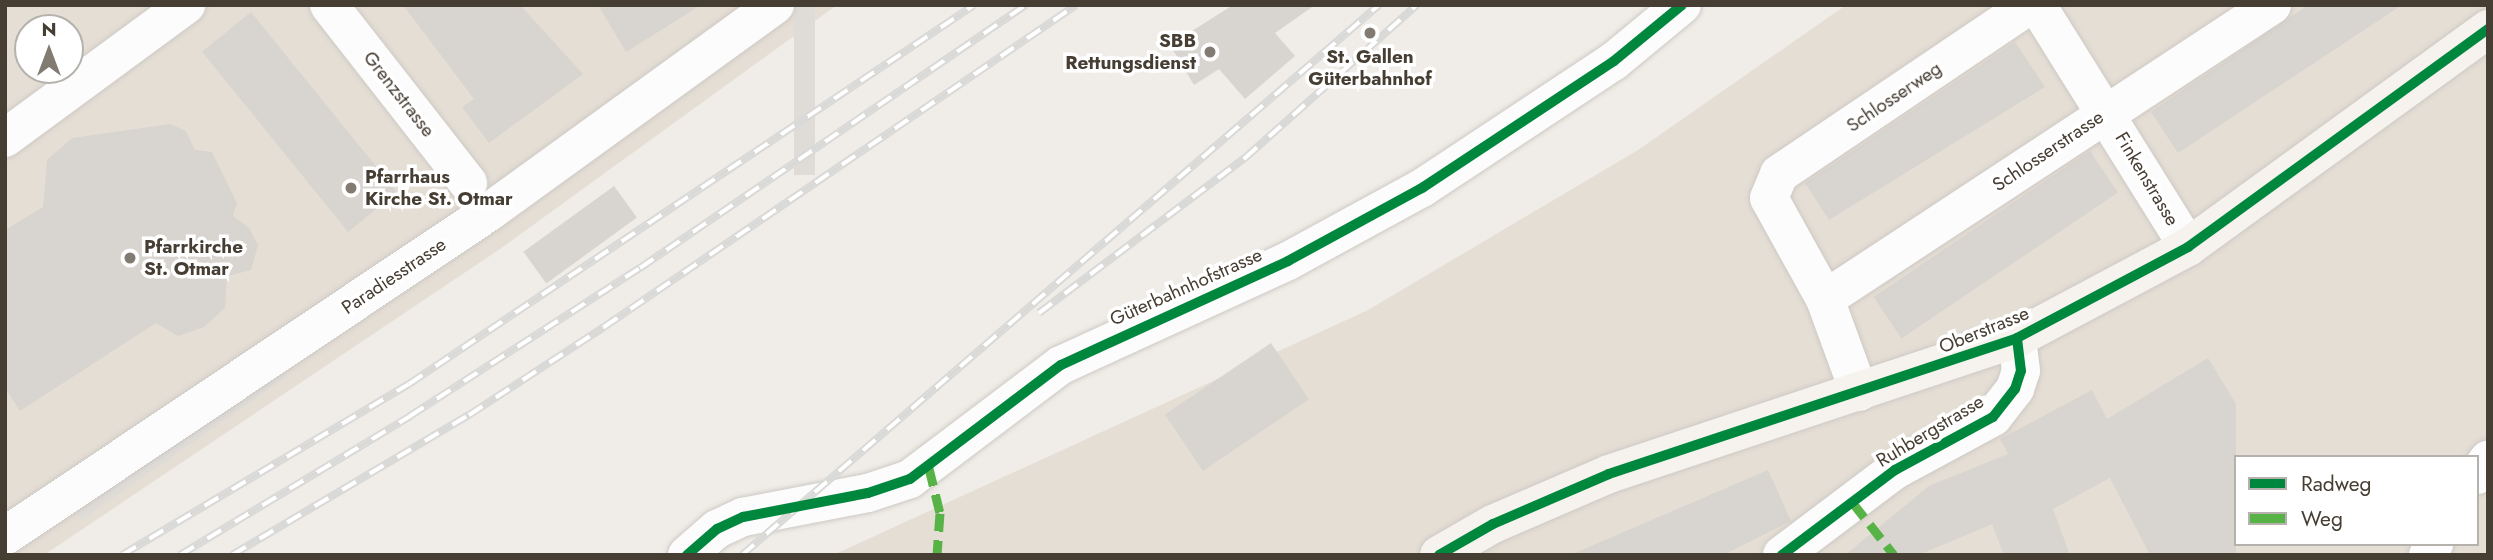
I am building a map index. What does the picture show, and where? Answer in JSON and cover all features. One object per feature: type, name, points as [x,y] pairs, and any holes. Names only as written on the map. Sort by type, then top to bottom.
[{"type":"street","points":[[5,138],[186,5]]},
{"type":"street","name":"Grenzstrasse","points":[[329,5],[468,183]]},
{"type":"street","name":"Paradiesstrasse","points":[[5,536],[489,212],[775,5]]},
{"type":"street","name":"Güterbahnhofstrasse","points":[[687,555],[717,529],[743,517],[868,494],[910,480],[1061,365],[1298,256],[1422,188],[1614,61],[1682,5]]},
{"type":"street","name":"Schlosserweg","points":[[1825,299],[1769,198],[1779,174],[2030,5]]},
{"type":"street","name":"Finkenstrasse","points":[[2036,5],[2107,112],[2188,247]]},
{"type":"street","name":"Schlosserstrasse","points":[[1825,299],[2272,5]]},
{"type":"street","name":"Oberstrasse","points":[[1439,555],[1493,524],[1609,474],[1741,427],[1859,393],[2017,338],[2188,247],[2488,29]]},
{"type":"street","points":[[1825,299],[1859,393]]},
{"type":"street","name":"Ruhbergstrasse","points":[[1782,555],[1895,470],[1993,417],[2010,397],[2021,371],[2017,338]]},
{"type":"shaded area","points":[[5,5],[837,5],[500,249],[44,555],[5,555]]},
{"type":"shaded area","points":[[794,5],[815,5],[815,175],[794,175]]},
{"type":"shaded area","points":[[1846,5],[2488,5],[2488,555],[833,555],[1368,310],[1638,150]]},
{"type":"shaded area","points":[[281,366],[288,376],[81,520],[75,511]]},
{"type":"building","points":[[403,5],[520,5],[583,74],[489,143],[462,107],[474,99]]},
{"type":"building","points":[[598,5],[701,5],[626,52]]},
{"type":"building","name":"SBB Rettungsdienst","points":[[1233,5],[1315,5],[1275,33],[1295,56],[1245,99],[1219,69],[1194,85],[1170,45]]},
{"type":"building","points":[[2308,5],[2402,5],[2178,153],[2151,112]]},
{"type":"building","points":[[251,12],[397,192],[348,232],[202,52]]},
{"type":"building","points":[[2015,42],[2045,87],[1829,220],[1805,183]]},
{"type":"building","name":"Pfarrkirche St. Otmar","points":[[170,124],[186,131],[195,150],[212,152],[237,203],[233,216],[249,228],[258,245],[251,270],[227,276],[225,308],[204,327],[178,336],[156,323],[20,411],[5,388],[5,230],[43,207],[47,160],[72,138]]},
{"type":"building","points":[[2090,151],[2118,192],[1902,338],[1874,297]]},
{"type":"building","points":[[614,186],[637,218],[546,283],[523,252]]},
{"type":"building","points":[[1271,343],[1309,399],[1203,471],[1165,415]]},
{"type":"building","points":[[2208,358],[2236,404],[2236,555],[2150,555],[2110,478],[2053,509],[2070,555],[2004,555],[1992,524],[1919,555],[1845,555],[1929,486],[2008,454],[2000,439],[2092,390],[2107,419]]},
{"type":"building","points":[[1768,470],[1791,521],[1723,555],[1570,555]]},
{"type":"railway","points":[[122,555],[409,384],[974,5]]},
{"type":"railway","points":[[180,555],[410,416],[640,268],[1026,5]]},
{"type":"railway","points":[[232,555],[469,415],[604,327],[1076,5]]},
{"type":"railway","points":[[742,555],[1379,5]]},
{"type":"railway","points":[[1039,313],[1245,158],[1417,5]]},
{"type":"marked path","points":[[929,468],[940,513],[937,555]]},
{"type":"marked path","points":[[1853,503],[1894,555]]},
{"type":"cycle path","points":[[687,555],[717,529],[743,517],[868,493],[910,479],[1061,365],[1288,261],[1422,188],[1614,61],[1682,5]]},
{"type":"cycle path","points":[[1439,555],[1493,524],[1609,474],[2017,338],[2188,247],[2488,29]]},
{"type":"cycle path","points":[[1782,555],[1895,470],[1993,417],[2015,389],[2021,371],[2017,338]]},
{"type":"place","name":"St. Gallen Güterbahnhof","points":[[1370,33]]},
{"type":"place","name":"SBB Rettungsdienst","points":[[1210,52]]},
{"type":"place","name":"Pfarrhaus Kirche St. Otmar","points":[[351,188]]},
{"type":"place","name":"Pfarrkirche St. Otmar","points":[[130,258]]}]
